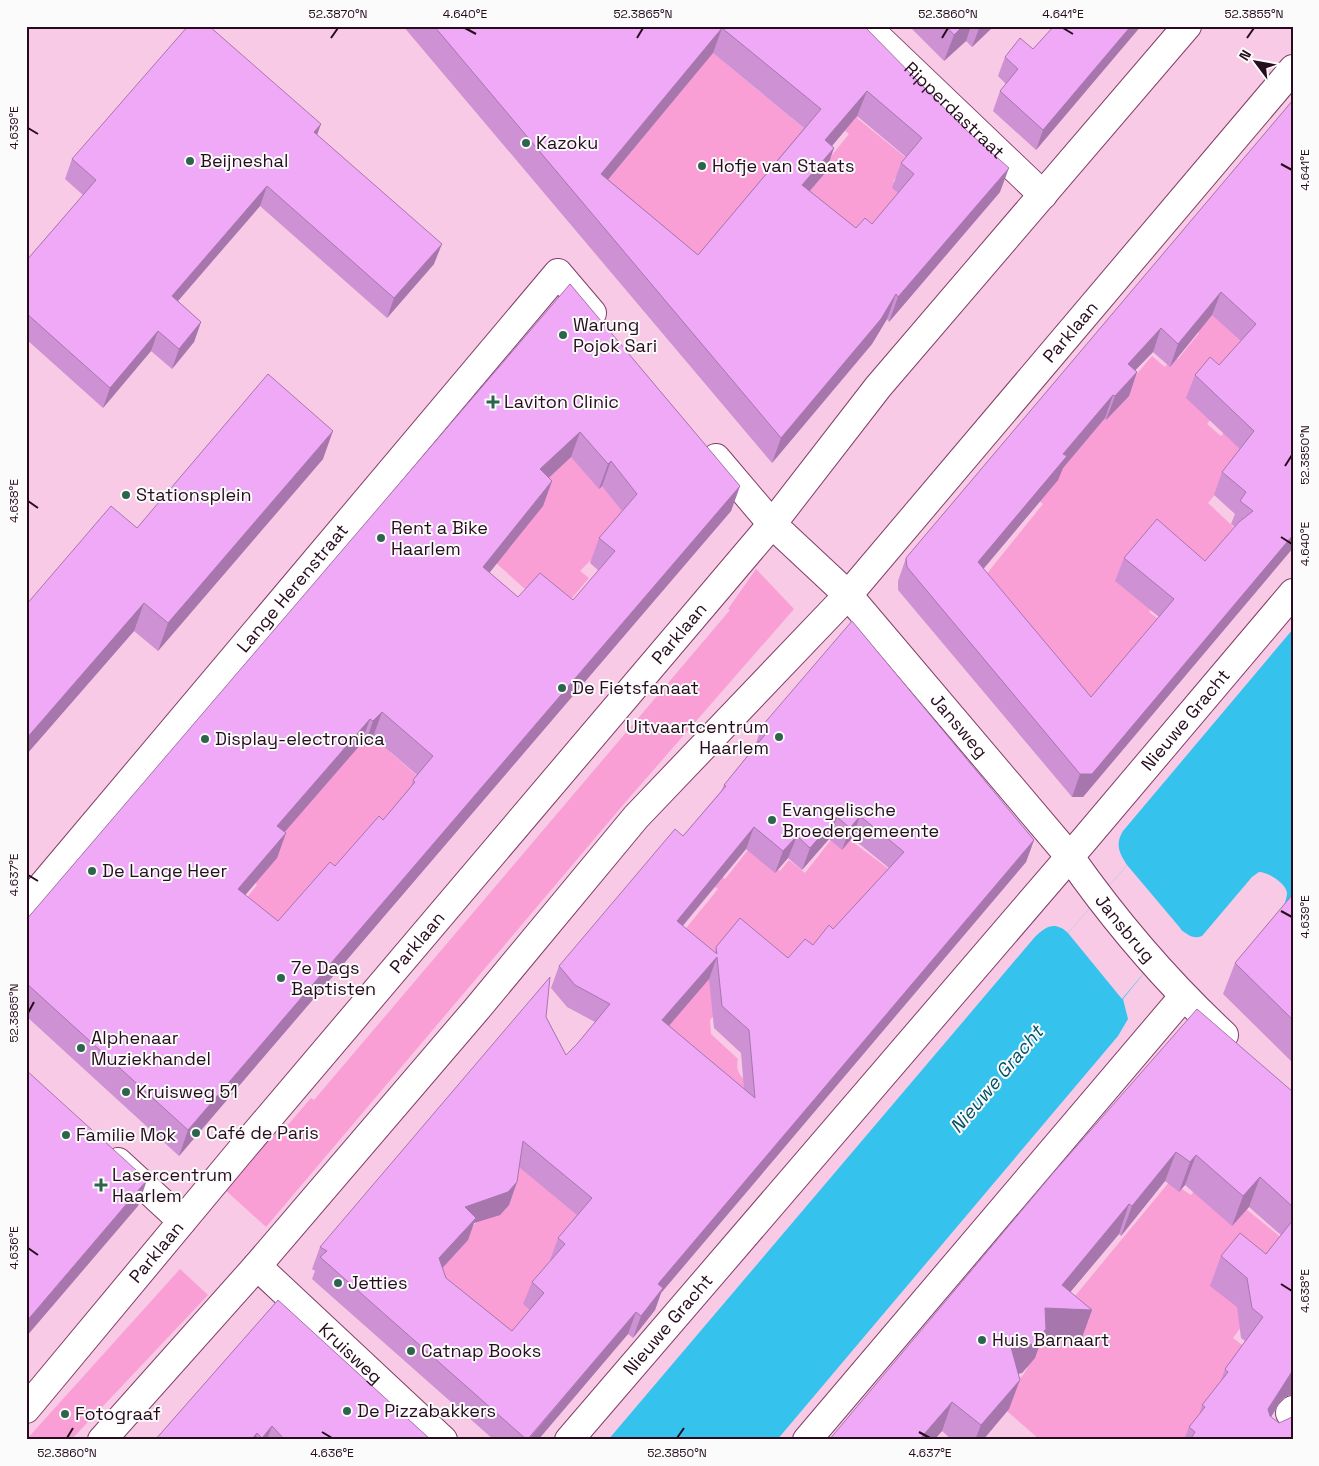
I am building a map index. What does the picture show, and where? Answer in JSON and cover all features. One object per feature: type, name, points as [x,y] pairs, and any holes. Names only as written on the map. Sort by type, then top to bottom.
[{"type":"street","name":"Ripperdastraat","points":[[866,26],[1043,195]]},
{"type":"street","name":"Parklaan","points":[[26,1409],[182,1221],[772,524],[878,387],[1187,26]]},
{"type":"street","name":"Parklaan","points":[[102,1440],[258,1266],[476,1010],[636,818],[848,595],[1293,69]]},
{"type":"street","name":"Lange Herenstraat","points":[[26,905],[558,273],[608,332]]},
{"type":"street","points":[[698,436],[772,524],[848,595]]},
{"type":"street","name":"Nieuwe Gracht","points":[[569,1440],[1070,857],[1293,593]]},
{"type":"street","name":"Jansweg","points":[[848,595],[1070,857]]},
{"type":"street","name":"Jansbrug","points":[[1070,857],[1098,897],[1183,998],[1242,1051]]},
{"type":"street","points":[[807,1440],[1183,998]]},
{"type":"street","points":[[99,1145],[182,1221]]},
{"type":"street","name":"Kruisweg","points":[[258,1266],[443,1440]]},
{"type":"shaded area","name":"Hofje van Staats","points":[[713,53],[811,134],[689,280],[592,199]]},
{"type":"shaded area","points":[[863,110],[857,118],[910,161],[893,181],[914,198],[861,264],[791,206],[849,134],[825,114]]},
{"type":"shaded area","points":[[1293,188],[1225,400],[1207,424],[1221,436],[1241,412],[1261,440],[1208,503],[1240,533],[1198,585],[1166,590],[1149,612],[1166,625],[1089,727],[985,576],[1043,504],[1025,490],[1078,443],[1152,356],[1165,367],[1173,356],[1178,359],[1199,333],[1185,322]]},
{"type":"shaded area","points":[[587,438],[638,513],[580,571],[589,578],[556,617],[476,545]]},
{"type":"shaded area","points":[[756,569],[794,609],[629,798],[266,1227],[223,1188],[268,1134],[281,1133],[311,1098],[314,1100],[730,610],[728,609]]},
{"type":"shaded area","points":[[374,706],[391,753],[423,781],[275,951],[232,916],[257,885],[247,876]]},
{"type":"shaded area","points":[[838,831],[890,870],[884,916],[721,1008],[710,1020],[711,1034],[738,1059],[737,1065],[742,1077],[758,1089],[741,1109],[639,1027],[652,970],[718,889],[701,877],[708,867],[725,879],[752,845],[780,871],[789,860],[805,873]]},
{"type":"shaded area","points":[[490,1139],[600,1229],[493,1358],[399,1223],[461,1241],[491,1204]]},
{"type":"shaded area","points":[[1205,1176],[1293,1247],[1293,1256],[1233,1338],[1254,1354],[1186,1440],[1040,1440],[992,1398],[1020,1379],[1028,1367],[1032,1348],[1170,1181],[1191,1195]]},
{"type":"shaded area","points":[[180,1269],[208,1295],[71,1440],[26,1440]]},
{"type":"water","points":[[1293,629],[1293,920],[1281,913],[1286,900],[1286,889],[1272,876],[1259,872],[1252,877],[1202,936],[1193,937],[1180,929],[1123,999],[1128,1019],[1118,1036],[777,1440],[608,1440],[1034,938],[1051,926],[1059,927],[1068,933],[1127,865],[1119,848],[1119,840],[1123,831]]},
{"type":"pier","points":[[1127,865],[1181,929],[1122,999],[1068,933]]},
{"type":"building","points":[[188,26],[209,26],[321,124],[314,132],[442,244],[394,298],[267,186],[172,296],[201,322],[179,349],[158,331],[110,388],[26,313],[26,261],[96,180],[72,159]]},
{"type":"building","points":[[434,26],[864,26],[965,129],[1009,168],[898,297],[896,294],[881,319],[781,438]],"holes":[[[722,28],[821,109],[698,255],[601,174]],[[867,91],[922,138],[901,163],[914,174],[872,224],[865,218],[856,228],[802,185],[834,148],[825,140]]]},
{"type":"building","points":[[946,26],[963,26],[954,35]]},
{"type":"building","points":[[1054,26],[1131,26],[1043,130],[1000,91],[1018,69],[1005,57],[1020,38],[1033,49]]},
{"type":"building","points":[[1293,100],[1293,535],[1092,774],[1080,774],[907,567],[906,558]],"holes":[[[1221,292],[1256,324],[1219,365],[1210,357],[1195,375],[1254,431],[1222,472],[1246,492],[1240,501],[1253,511],[1239,522],[1205,561],[1157,519],[1124,558],[1174,599],[1091,697],[978,562],[1067,456],[1063,454],[1113,395],[1115,396],[1137,372],[1128,364],[1161,328],[1178,344]]]},
{"type":"building","points":[[570,284],[740,486],[188,1130],[26,983],[26,920]],"holes":[[[580,432],[608,464],[611,461],[637,494],[599,538],[615,551],[573,600],[540,573],[518,597],[483,567],[552,481],[540,469]],[[382,712],[433,756],[413,780],[415,782],[383,820],[379,816],[335,866],[330,862],[278,921],[238,889],[286,833],[277,826],[370,719],[373,721]]]},
{"type":"building","points":[[268,374],[333,431],[168,623],[144,603],[26,739],[26,605],[111,506],[137,528]]},
{"type":"building","points":[[852,621],[1034,840],[658,1284],[663,1288],[641,1316],[636,1312],[527,1440],[320,1257],[327,1251],[320,1247],[550,977],[546,1017],[566,1055],[577,1044],[610,1004],[575,985],[559,966],[675,829],[683,836],[726,786],[724,785],[768,731],[762,726]],"holes":[[[860,816],[904,852],[833,929],[829,925],[813,945],[805,939],[788,958],[740,918],[716,947],[717,954],[677,921],[754,827],[783,851],[797,836],[810,848],[837,817],[850,828]],[[717,957],[722,1006],[749,1030],[755,1098],[662,1020]],[[523,1141],[592,1198],[558,1238],[565,1244],[532,1282],[544,1293],[512,1331],[446,1278],[439,1258],[476,1218],[465,1207],[508,1192],[517,1182]]]},
{"type":"building","points":[[1293,894],[1293,1020],[1235,963]]},
{"type":"building","points":[[1197,1009],[1293,1092],[1293,1207],[1260,1177],[1243,1196],[1196,1155],[1190,1162],[1176,1152],[1132,1206],[1129,1204],[1062,1285],[1092,1310],[1045,1308],[1046,1329],[1033,1344],[1011,1347],[1020,1380],[981,1425],[952,1402],[919,1440],[829,1440],[1054,1172]]},
{"type":"building","points":[[26,1070],[147,1180],[26,1322]]},
{"type":"building","points":[[1293,1220],[1293,1370],[1268,1409],[1270,1416],[1279,1423],[1293,1415],[1293,1440],[1190,1440],[1195,1432],[1189,1427],[1205,1407],[1202,1405],[1228,1372],[1225,1369],[1263,1317],[1252,1308],[1247,1278],[1221,1256],[1240,1233],[1266,1254]]},
{"type":"building","points":[[278,1300],[431,1440],[285,1440],[272,1426],[262,1438],[257,1433],[251,1440],[155,1440]]},
{"type":"place","name":"Kazoku","points":[[526,143]]},
{"type":"place","name":"Beijneshal","points":[[190,161]]},
{"type":"place","name":"Hofje van Staats","points":[[702,166]]},
{"type":"place","name":"Warung Pojok Sari","points":[[563,335]]},
{"type":"place","name":"Laviton Clinic","points":[[493,402]]},
{"type":"place","name":"Stationsplein","points":[[126,495]]},
{"type":"place","name":"Rent a Bike Haarlem","points":[[381,538]]},
{"type":"place","name":"De Fietsfanaat","points":[[562,688]]},
{"type":"place","name":"Uitvaartcentrum Haarlem","points":[[779,737]]},
{"type":"place","name":"Display-electronica","points":[[205,739]]},
{"type":"place","name":"Evangelische Broedergemeente","points":[[772,820]]},
{"type":"place","name":"De Lange Heer","points":[[92,871]]},
{"type":"place","name":"7e Dags Baptisten","points":[[281,978]]},
{"type":"place","name":"Alphenaar Muziekhandel","points":[[81,1048]]},
{"type":"place","name":"Kruisweg 51","points":[[126,1092]]},
{"type":"place","name":"Café de Paris","points":[[196,1133]]},
{"type":"place","name":"Familie Mok","points":[[66,1135]]},
{"type":"place","name":"Lasercentrum Haarlem","points":[[101,1185]]},
{"type":"place","name":"Jetties","points":[[338,1283]]},
{"type":"place","name":"Huis Barnaart","points":[[982,1340]]},
{"type":"place","name":"Catnap Books","points":[[411,1351]]},
{"type":"place","name":"De Pizzabakkers","points":[[347,1411]]},
{"type":"place","name":"Fotograaf","points":[[65,1414]]}]
